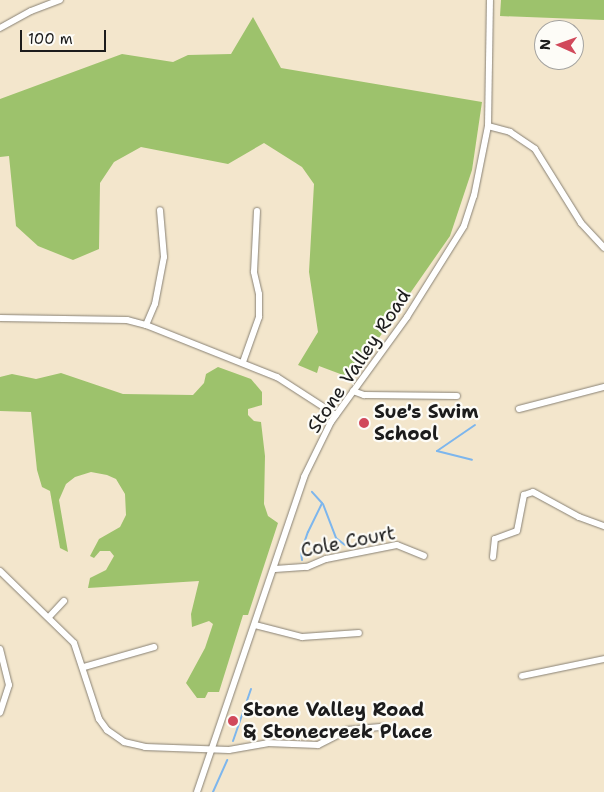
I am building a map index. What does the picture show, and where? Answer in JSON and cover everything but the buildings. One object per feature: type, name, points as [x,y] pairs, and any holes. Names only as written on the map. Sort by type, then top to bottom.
[{"type":"street","points":[[0,28],[31,11],[60,0]]},
{"type":"street","name":"Stone Valley Road","points":[[197,792],[275,569],[304,477],[336,415],[407,317],[464,226],[474,196],[488,126],[490,0]]},
{"type":"street","points":[[488,126],[510,132],[535,149],[581,223],[604,248]]},
{"type":"street","points":[[146,325],[155,304],[164,257],[160,210]]},
{"type":"street","points":[[243,362],[258,317],[254,272],[256,211]]},
{"type":"street","points":[[0,318],[127,320],[146,325],[277,377],[336,415]]},
{"type":"street","points":[[519,409],[604,388]]},
{"type":"street","points":[[352,391],[364,395],[458,396]]},
{"type":"street","points":[[493,557],[495,539],[517,531],[524,495],[533,492],[579,518],[604,526]]},
{"type":"street","name":"Cole Court","points":[[275,569],[307,567],[326,559],[397,544],[424,556]]},
{"type":"street","points":[[1,574],[74,642],[84,667],[99,719],[114,736],[139,746],[240,749],[267,743],[318,745],[347,730],[383,727]]},
{"type":"street","points":[[49,617],[64,601]]},
{"type":"street","points":[[255,624],[302,637],[358,633]]},
{"type":"street","points":[[84,667],[154,647]]},
{"type":"street","points":[[0,650],[9,685],[0,713]]},
{"type":"street","points":[[522,676],[604,659]]},
{"type":"green space","points":[[501,0],[604,0],[604,20],[500,16]]},
{"type":"green space","points":[[253,17],[281,68],[482,102],[472,170],[450,236],[351,378],[319,366],[317,373],[298,365],[318,332],[309,272],[314,184],[302,167],[264,143],[228,164],[141,147],[114,162],[100,183],[99,249],[73,260],[38,246],[16,226],[9,156],[0,157],[0,99],[122,54],[173,62],[188,55],[231,54]]},
{"type":"green space","points":[[218,367],[251,379],[262,392],[262,405],[248,409],[248,415],[254,421],[261,422],[265,456],[264,504],[268,516],[278,523],[248,615],[243,615],[219,692],[208,692],[205,698],[197,698],[186,683],[205,648],[213,624],[209,621],[192,627],[191,614],[199,581],[88,588],[90,578],[106,570],[114,556],[110,551],[100,551],[94,558],[90,556],[99,539],[120,527],[126,515],[125,494],[116,479],[91,472],[75,477],[66,484],[59,500],[68,552],[60,548],[50,491],[42,487],[37,470],[31,412],[0,411],[0,377],[12,374],[36,379],[61,373],[123,394],[193,395],[204,383],[206,374]]},
{"type":"waterway","points":[[437,451],[475,425]]},
{"type":"waterway","points":[[437,451],[472,460]]},
{"type":"waterway","points":[[302,560],[301,552],[308,532],[322,503],[312,492]]},
{"type":"waterway","points":[[323,504],[336,538],[345,545]]},
{"type":"waterway","points":[[233,741],[251,689]]},
{"type":"waterway","points":[[213,792],[227,760]]},
{"type":"place","name":"Sue's Swim School","points":[[364,423]]},
{"type":"place","name":"Stone Valley Road & Stonecreek Place","points":[[233,721]]}]
